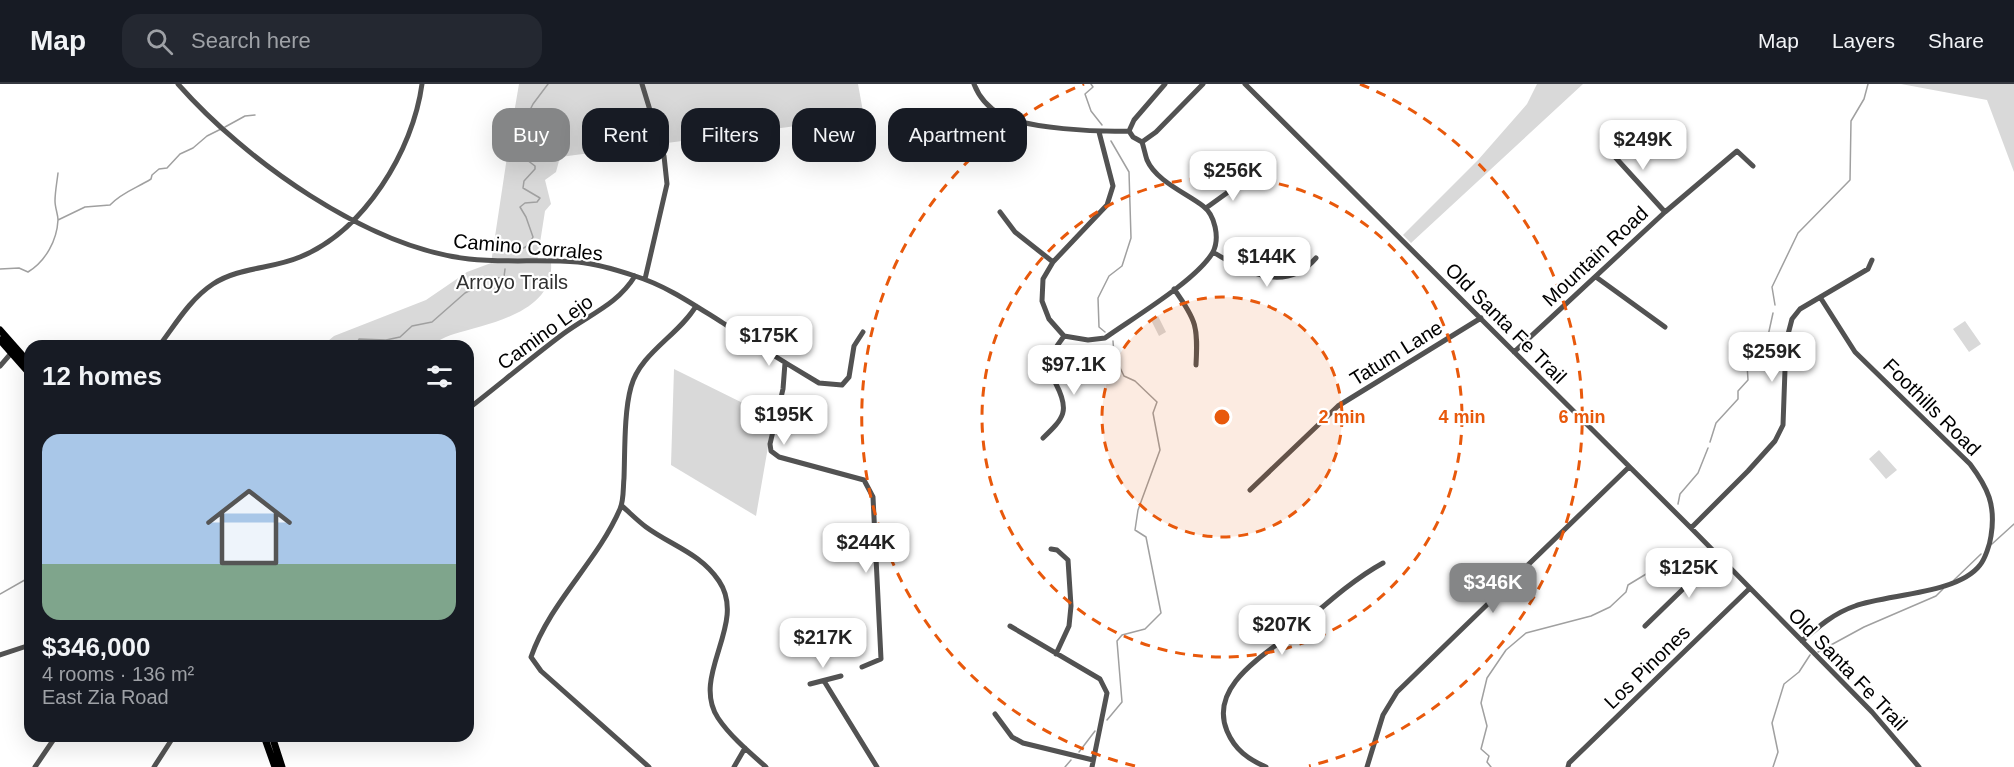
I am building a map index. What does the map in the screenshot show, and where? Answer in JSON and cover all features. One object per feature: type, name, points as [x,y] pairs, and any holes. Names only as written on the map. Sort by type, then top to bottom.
[{"type":"main road","points":[[0,330],[24,366]]},
{"type":"main road","points":[[0,340],[24,359]]},
{"type":"main road","points":[[266,742],[274,767]]},
{"type":"main road","points":[[274,742],[282,767]]},
{"type":"street","name":"Camino Corrales","points":[[178,84],[203,112],[262,162],[353,220],[392,240],[456,257],[581,263],[645,279],[677,294],[819,383],[842,385],[849,377],[854,346],[863,332]]},
{"type":"street","points":[[164,340],[194,301],[215,283],[239,273],[300,257],[330,240],[353,220],[399,156],[411,129],[422,84]]},
{"type":"street","points":[[642,84],[664,156],[667,175],[666,194],[645,279]]},
{"type":"street","points":[[974,84],[977,92],[991,109],[1002,116],[1025,123],[1099,132],[1129,131]]},
{"type":"street","points":[[1129,131],[1134,120],[1165,84]]},
{"type":"street","points":[[1142,142],[1156,132],[1203,84]]},
{"type":"street","name":"Old Santa Fe Trail","points":[[1245,84],[1691,528],[1872,712],[1919,767]]},
{"type":"street","points":[[1099,132],[1113,186],[1107,205],[1053,262],[1043,279],[1042,301],[1049,319],[1065,336],[1088,340],[1105,338],[1174,290],[1195,273],[1213,252],[1216,242],[1215,225],[1206,208],[1159,175],[1147,160],[1142,142],[1133,137],[1129,131]]},
{"type":"street","points":[[1605,146],[1665,212]]},
{"type":"street","name":"Mountain Road","points":[[1514,352],[1665,212],[1737,151],[1753,166]]},
{"type":"street","points":[[1206,208],[1231,190],[1253,182]]},
{"type":"street","points":[[1000,212],[1015,232],[1053,262]]},
{"type":"street","points":[[1213,252],[1247,271],[1280,278],[1299,273],[1316,258]]},
{"type":"street","points":[[1691,528],[1749,471],[1775,441],[1782,425],[1786,342],[1792,319],[1800,309],[1868,269],[1872,260]]},
{"type":"street","name":"Camino Lejo","points":[[474,404],[565,333],[616,300],[635,276]]},
{"type":"street","points":[[1596,277],[1665,327]]},
{"type":"street","points":[[1174,290],[1196,324],[1196,365]]},
{"type":"street","name":"Foothills Road","points":[[1802,641],[1824,622],[1855,606],[1957,582],[1980,566],[1991,539],[1994,517],[1992,503],[1980,478],[1970,464],[1855,352],[1820,297]]},
{"type":"street","points":[[649,767],[541,671],[531,657],[539,636],[611,528],[622,506],[631,386],[649,355],[690,316],[696,306]]},
{"type":"street","name":"Tatum Lane","points":[[1250,490],[1338,406],[1481,318]]},
{"type":"street","points":[[1043,438],[1057,424],[1064,412],[1062,397],[1051,376],[1049,366],[1054,351],[1065,336]]},
{"type":"street","points":[[0,366],[13,351]]},
{"type":"street","points":[[785,363],[783,389],[770,444],[771,451],[779,457],[864,480],[873,497],[881,659],[862,667]]},
{"type":"street","points":[[1367,767],[1383,715],[1397,692],[1629,466]]},
{"type":"street","points":[[622,506],[646,527],[697,556],[720,582],[727,600],[727,619],[712,675],[710,697],[717,717],[766,767]]},
{"type":"street","points":[[1051,549],[1057,550],[1068,560],[1071,606],[1069,626],[1056,654]]},
{"type":"street","points":[[1645,626],[1717,556]]},
{"type":"street","points":[[1266,767],[1242,754],[1232,741],[1224,719],[1228,692],[1248,669],[1314,614],[1383,563]]},
{"type":"street","name":"Los Pinones","points":[[1568,767],[1569,763],[1749,589]]},
{"type":"street","points":[[994,714],[1012,737],[1023,743],[1092,764],[1107,693],[1100,679],[1010,626]]},
{"type":"street","points":[[0,655],[24,647]]},
{"type":"street","points":[[810,684],[841,676]]},
{"type":"street","points":[[824,681],[877,767]]},
{"type":"street","points":[[35,767],[52,742]]},
{"type":"street","points":[[154,767],[170,742]]},
{"type":"street","points":[[734,767],[745,748]]},
{"type":"green space","name":"Arroyo Trails","points":[[519,84],[858,84],[862,108],[792,108],[792,126],[780,128],[780,108],[681,108],[681,141],[669,143],[669,108],[582,108],[582,154],[570,156],[570,108],[515,108]]},
{"type":"green space","points":[[1537,84],[1583,84],[1411,243],[1403,235],[1478,160],[1527,104]]},
{"type":"green space","points":[[1901,84],[2014,84],[2014,172],[1987,100]]},
{"type":"green space","name":"Arroyo Trails","points":[[506,162],[559,162],[556,172],[545,180],[551,204],[545,211],[537,262],[551,263],[549,280],[542,293],[531,304],[501,320],[441,340],[329,340],[334,336],[426,300],[467,272],[491,263]]},
{"type":"green space","points":[[1158,316],[1166,332],[1159,336],[1151,320]]},
{"type":"green space","points":[[1965,321],[1981,344],[1969,352],[1953,329]]},
{"type":"green space","points":[[674,369],[773,418],[756,516],[671,465]]},
{"type":"green space","points":[[1879,450],[1897,470],[1886,479],[1869,459]]},
{"type":"waterway","points":[[509,250],[524,248],[533,237],[520,207],[525,203],[537,202],[540,198],[523,188],[524,181],[535,169],[525,155],[530,150],[526,136],[529,128],[527,123],[533,104],[548,84]]},
{"type":"waterway","points":[[1091,84],[1093,87],[1085,94],[1091,111],[1102,125]]},
{"type":"waterway","points":[[1775,305],[1772,287],[1798,233],[1850,180],[1851,121],[1864,99],[1868,84]]},
{"type":"waterway","points":[[225,127],[245,116],[255,115]]},
{"type":"waterway","points":[[58,220],[85,207],[110,205],[125,193],[151,179],[159,169],[167,168],[180,154],[221,129]]},
{"type":"waterway","points":[[1105,332],[1099,327],[1098,298],[1109,276],[1122,266],[1131,238],[1129,172],[1111,141]]},
{"type":"waterway","points":[[0,269],[19,268],[28,272],[45,256],[53,242],[57,228],[55,201],[58,173]]},
{"type":"waterway","points":[[386,340],[400,337],[412,326],[432,322],[465,293],[492,279],[504,277],[505,269]]},
{"type":"waterway","points":[[1710,442],[1716,423],[1738,399],[1738,391],[1748,380],[1747,364],[1761,359],[1773,313]]},
{"type":"waterway","points":[[358,340],[386,340]]},
{"type":"waterway","points":[[1107,720],[1122,702],[1117,641],[1122,635],[1145,629],[1161,613],[1146,537],[1135,530],[1138,510],[1160,450],[1153,413],[1157,402],[1135,381],[1124,376],[1114,355],[1113,341]]},
{"type":"waterway","points":[[1678,504],[1680,494],[1698,473],[1708,448]]},
{"type":"waterway","points":[[1992,544],[2014,524]]},
{"type":"waterway","points":[[1491,767],[1487,762],[1489,756],[1481,749],[1487,726],[1481,703],[1487,678],[1506,650],[1526,633],[1591,616],[1610,607],[1626,592],[1628,585],[1661,565],[1674,550]]},
{"type":"waterway","points":[[1954,580],[1981,554]]},
{"type":"waterway","points":[[0,594],[24,580]]},
{"type":"waterway","points":[[1818,652],[1864,627],[1936,596],[1943,589]]},
{"type":"waterway","points":[[1773,767],[1778,752],[1772,723],[1784,684],[1799,672],[1810,655]]},
{"type":"waterway","points":[[1079,752],[1095,731]]},
{"type":"waterway","points":[[1065,767],[1071,760]]}]
